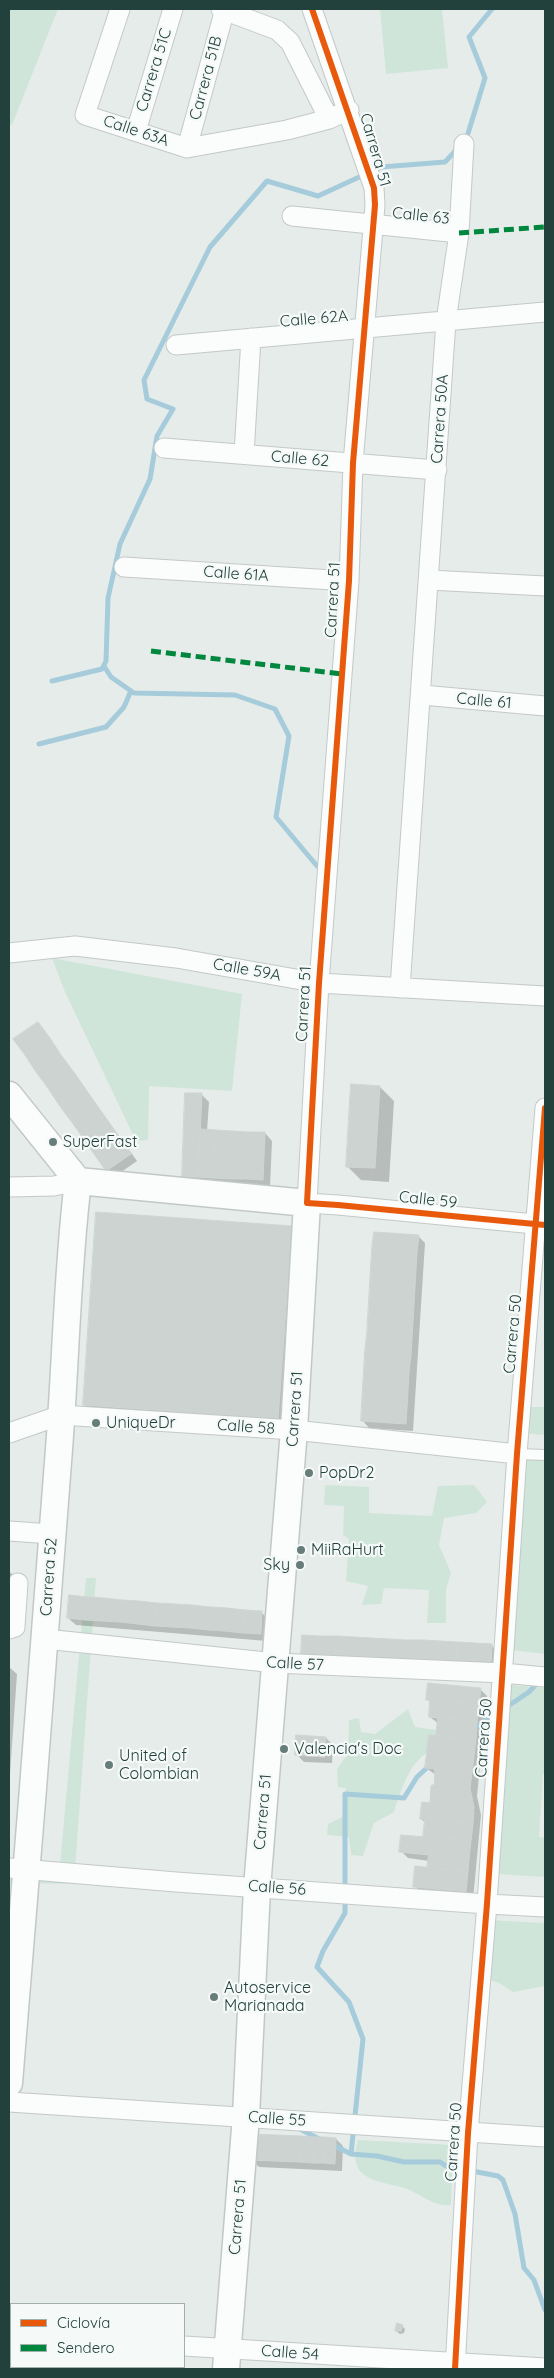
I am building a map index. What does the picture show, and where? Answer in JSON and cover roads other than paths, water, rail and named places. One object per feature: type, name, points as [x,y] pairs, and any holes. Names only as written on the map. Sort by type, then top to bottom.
[{"type":"main road","points":[[9,1096],[78,1181]]},
{"type":"main road","name":"Calle 59","points":[[78,1181],[307,1204]]},
{"type":"main road","name":"Carrera 52","points":[[9,2083],[18,1869],[45,1639],[62,1415],[71,1234],[78,1181]]},
{"type":"main road","name":"Carrera 51","points":[[226,2359],[246,2116],[257,1888],[294,1430],[307,1204]]},
{"type":"street","name":"Calle 63A","points":[[120,9],[85,115],[187,148]]},
{"type":"street","name":"Carrera 51C","points":[[136,131],[173,9]]},
{"type":"street","points":[[224,9],[277,30],[290,42],[329,119]]},
{"type":"street","name":"Carrera 51B","points":[[187,148],[224,9]]},
{"type":"street","name":"Carrera 51","points":[[307,1204],[319,983],[348,581],[352,463],[374,225],[374,188],[312,9]]},
{"type":"street","points":[[187,148],[287,130],[329,119],[350,117]]},
{"type":"street","name":"Carrera 50A","points":[[400,988],[430,580],[446,321],[459,233],[464,144]]},
{"type":"street","name":"Calle 63","points":[[292,216],[459,233]]},
{"type":"street","name":"Calle 62A","points":[[176,345],[545,312]]},
{"type":"street","points":[[244,454],[251,338]]},
{"type":"street","name":"Calle 62","points":[[164,448],[437,470]]},
{"type":"street","name":"Calle 61A","points":[[124,567],[348,581]]},
{"type":"street","points":[[430,580],[545,586]]},
{"type":"street","name":"Calle 61","points":[[422,695],[545,706]]},
{"type":"street","name":"Calle 59A","points":[[9,953],[75,946],[176,958],[319,983],[545,996]]},
{"type":"street","name":"Carrera 50","points":[[455,2366],[468,2133],[487,1904],[518,1454],[540,1225],[545,1108]]},
{"type":"street","name":"Calle 59","points":[[9,1188],[54,1186],[78,1181]]},
{"type":"street","name":"Calle 59","points":[[307,1204],[338,1205],[540,1225]]},
{"type":"street","name":"Calle 58","points":[[9,1433],[62,1415],[294,1430],[518,1454]]},
{"type":"street","points":[[9,1532],[52,1534]]},
{"type":"street","points":[[9,1629],[15,1627],[18,1583]]},
{"type":"street","name":"Calle 57","points":[[45,1639],[276,1663],[503,1673],[545,1677]]},
{"type":"street","name":"Calle 56","points":[[18,1869],[257,1888],[487,1904],[545,1906]]},
{"type":"street","name":"Calle 55","points":[[9,2102],[545,2137]]},
{"type":"street","name":"Calle 54","points":[[185,2346],[226,2359],[545,2368]]},
{"type":"lane","name":"Calle 58","points":[[518,1454],[545,1455]]},
{"type":"waterway","points":[[466,140],[485,78],[469,37],[492,9]]},
{"type":"waterway","points":[[52,681],[102,669],[106,661],[108,598],[120,544],[150,479],[157,436],[173,409],[147,399],[144,380],[210,247],[267,181],[318,196],[381,167],[445,162],[458,148]]},
{"type":"waterway","points":[[104,666],[111,677],[134,693],[235,695],[275,709],[289,736],[276,817],[317,866]]},
{"type":"waterway","points":[[39,744],[106,727],[124,707],[130,693]]},
{"type":"waterway","points":[[505,1708],[529,1692],[539,1681]]},
{"type":"waterway","points":[[472,1730],[494,1715]]},
{"type":"waterway","points":[[351,2154],[363,2039],[349,2002],[317,1967],[323,1951],[345,1913],[345,1794],[404,1798],[417,1777],[431,1764]]},
{"type":"waterway","points":[[298,2128],[321,2140]]},
{"type":"waterway","points":[[331,2144],[351,2154],[377,2156],[404,2162],[440,2162],[446,2166],[498,2176],[503,2180],[515,2214],[524,2268],[534,2280],[545,2310]]},
{"type":"place","name":"SuperFast","points":[[53,1142]]},
{"type":"place","name":"UniqueDr","points":[[96,1423]]},
{"type":"place","name":"PopDr2","points":[[309,1473]]},
{"type":"place","name":"MiiRaHurt","points":[[301,1550]]},
{"type":"place","name":"Sky","points":[[300,1565]]},
{"type":"place","name":"Valencia's Doc","points":[[284,1749]]},
{"type":"place","name":"United of Colombian","points":[[109,1765]]},
{"type":"place","name":"Autoservice Marianada","points":[[214,1997]]}]
